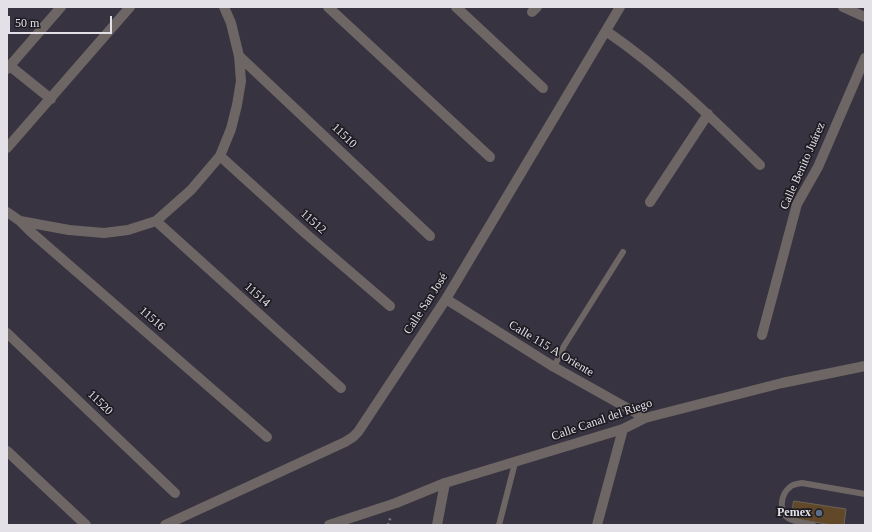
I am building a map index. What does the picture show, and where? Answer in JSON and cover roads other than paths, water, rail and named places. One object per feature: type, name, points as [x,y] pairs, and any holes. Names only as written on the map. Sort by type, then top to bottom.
[{"type":"street","points":[[51,99],[9,67],[61,7]]},
{"type":"street","points":[[7,148],[130,7]]},
{"type":"street","points":[[20,221],[69,230],[104,233],[128,230],[156,221],[191,190],[220,156],[231,129],[237,106],[241,82],[239,56],[231,23],[224,7]]},
{"type":"street","points":[[328,7],[490,157]]},
{"type":"street","points":[[456,7],[543,88]]},
{"type":"street","name":"Calle San José","points":[[169,524],[345,442],[358,432],[446,299],[620,7]]},
{"type":"street","points":[[843,7],[865,17]]},
{"type":"street","points":[[606,31],[656,68],[708,114],[760,165]]},
{"type":"street","name":"11510","points":[[239,56],[430,236]]},
{"type":"street","name":"Calle Benito Juárez","points":[[762,335],[797,204],[818,167],[865,58]]},
{"type":"street","points":[[650,202],[708,114]]},
{"type":"street","name":"11512","points":[[220,156],[305,233],[390,306]]},
{"type":"street","name":"11516","points":[[7,212],[20,221],[267,437]]},
{"type":"street","name":"11514","points":[[156,221],[341,388]]},
{"type":"street","name":"Calle 115 A Oriente","points":[[446,299],[554,367],[645,418]]},
{"type":"street","name":"11520","points":[[7,333],[175,493]]},
{"type":"street","name":"Calle Canal del Riego","points":[[329,525],[396,503],[445,483],[623,429],[645,418],[782,383],[865,366]]},
{"type":"street","points":[[597,525],[623,429]]},
{"type":"street","points":[[7,452],[86,525]]},
{"type":"street","points":[[437,525],[445,483]]},
{"type":"lane","points":[[554,367],[564,346],[623,252]]},
{"type":"lane","points":[[499,525],[515,463]]},
{"type":"lane","points":[[813,525],[789,519],[783,514],[781,505],[783,496],[788,488],[794,484],[802,483],[865,494]]},
{"type":"place","name":"Pemex","points":[[819,513]]}]
